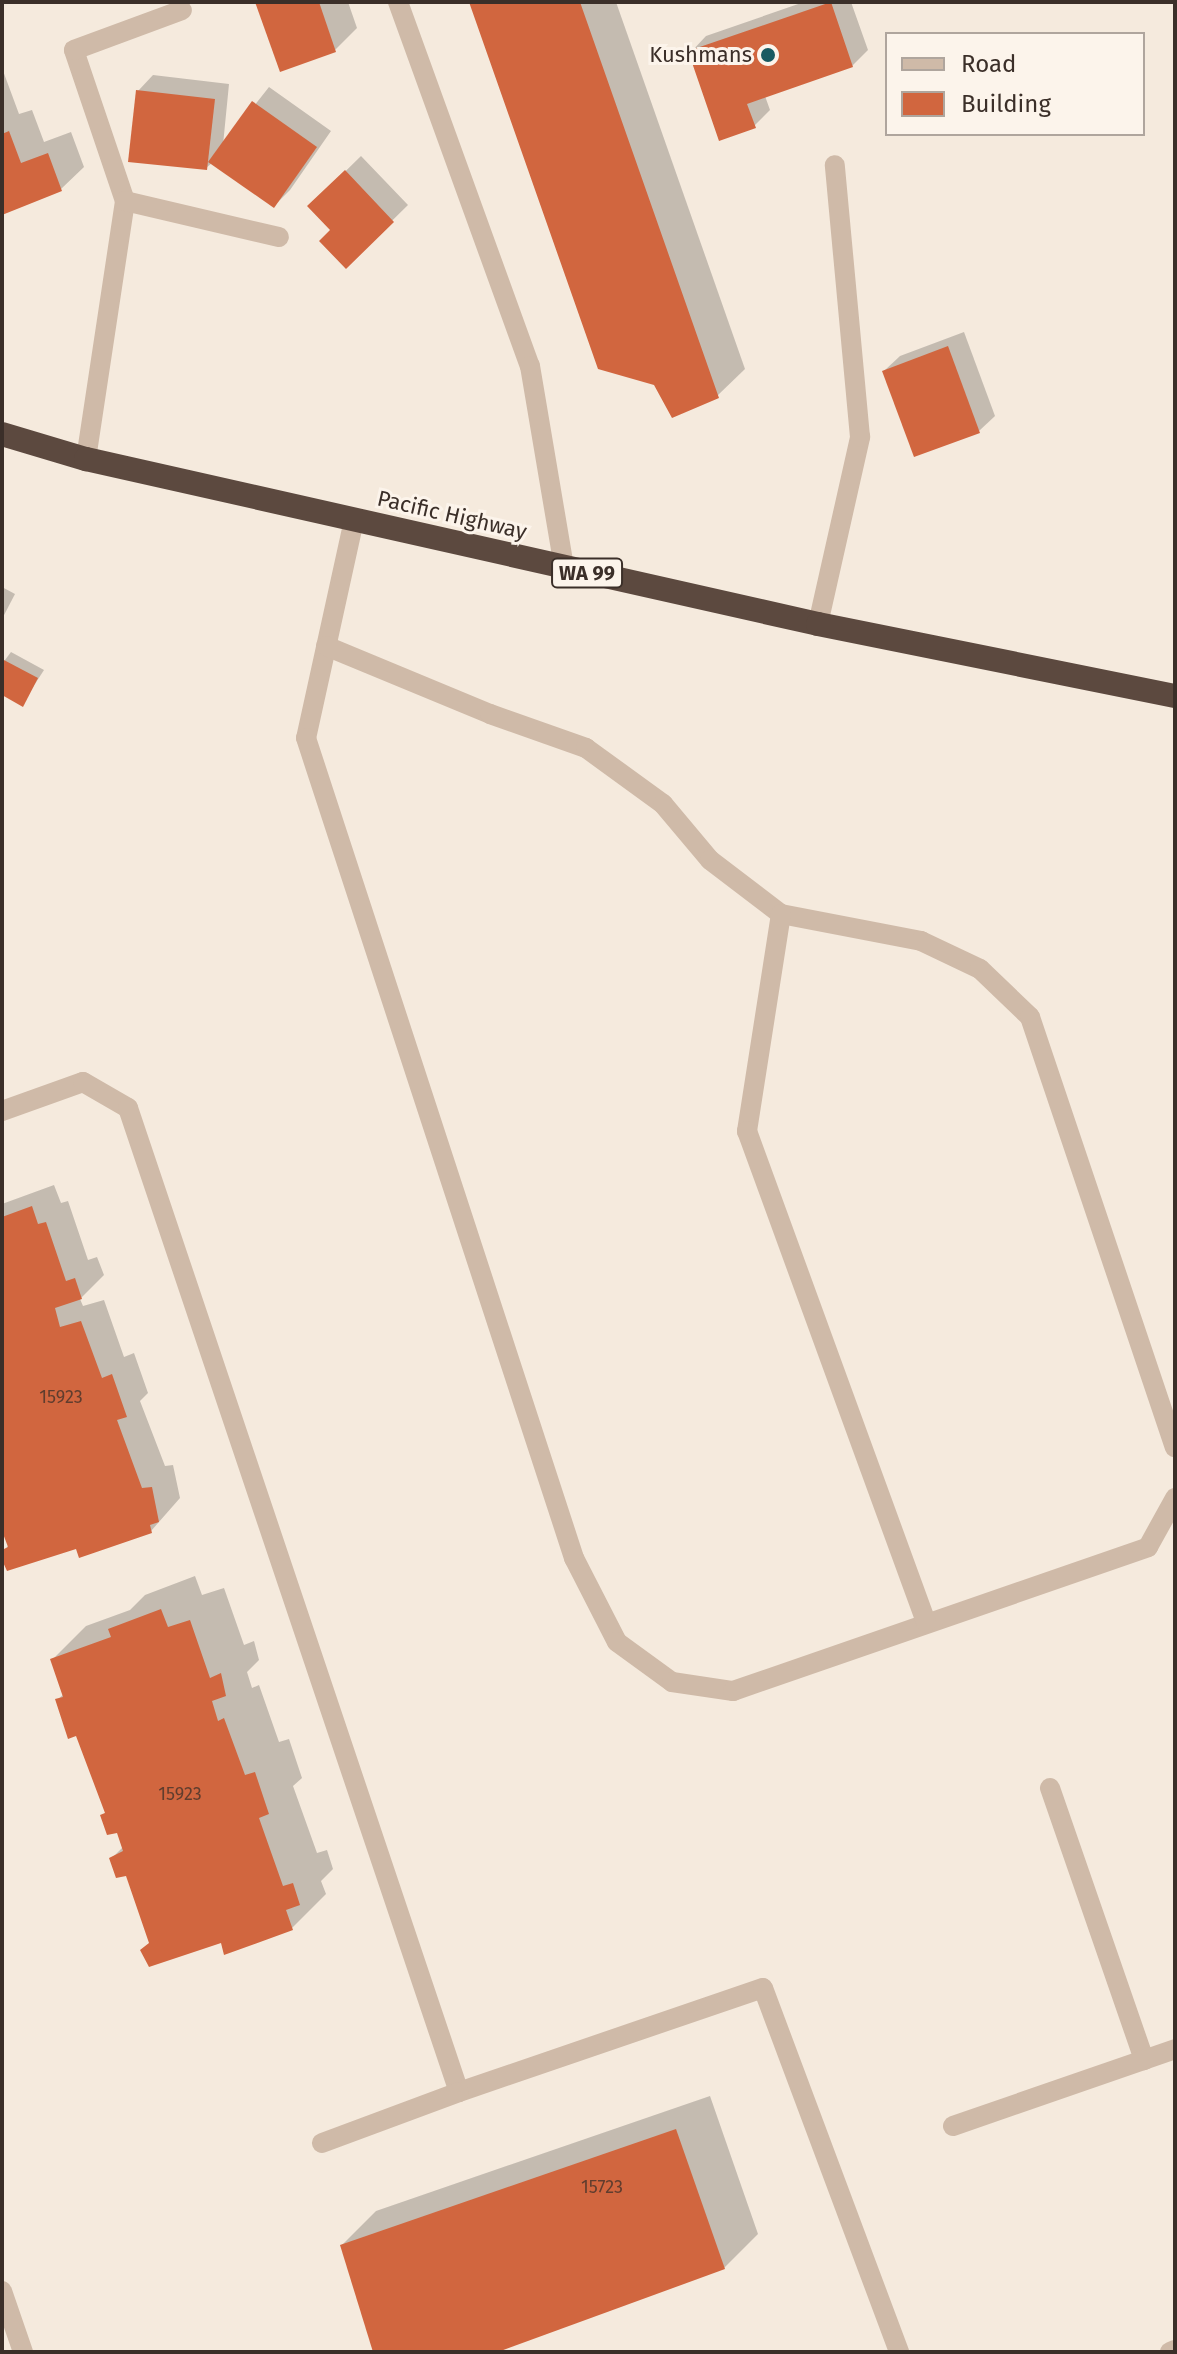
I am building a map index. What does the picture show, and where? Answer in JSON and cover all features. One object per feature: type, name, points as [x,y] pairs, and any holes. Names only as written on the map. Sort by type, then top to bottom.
[{"type":"highway","name":"Pacific Highway","points":[[2,434],[86,459],[818,624],[1175,696]]},
{"type":"street","points":[[398,2],[530,366],[564,567]]},
{"type":"street","points":[[86,459],[125,201],[74,50],[182,10]]},
{"type":"street","points":[[818,624],[860,437],[835,165]]},
{"type":"street","points":[[125,201],[279,237]]},
{"type":"street","points":[[354,520],[306,738],[574,1558],[617,1642],[672,1682],[733,1691],[1148,1547],[1175,1498]]},
{"type":"street","points":[[326,646],[490,714],[586,748],[663,804],[710,860],[781,914],[921,941],[980,969],[1030,1017],[1175,1447]]},
{"type":"street","points":[[781,914],[747,1131],[926,1622]]},
{"type":"street","points":[[2,1111],[83,1082],[128,1108],[459,2092]]},
{"type":"street","points":[[1050,1788],[1144,2060]]},
{"type":"street","points":[[322,2143],[459,2092],[763,1988],[899,2352]]},
{"type":"street","points":[[953,2126],[1175,2049]]},
{"type":"street","points":[[2,2291],[23,2352]]},
{"type":"building","points":[[255,2],[319,2],[336,52],[280,72]]},
{"type":"building","points":[[469,2],[580,2],[719,398],[672,418],[654,385],[598,369]]},
{"type":"building","points":[[831,2],[853,67],[747,104],[756,128],[719,141],[688,51]]},
{"type":"building","points":[[136,90],[215,99],[207,170],[128,162]]},
{"type":"building","points":[[252,101],[317,147],[274,208],[208,162]]},
{"type":"building","points":[[9,131],[21,163],[48,153],[62,191],[2,215],[2,134]]},
{"type":"building","points":[[345,170],[394,222],[346,269],[319,241],[330,230],[307,206]]},
{"type":"building","points":[[948,346],[980,433],[914,457],[882,371]]},
{"type":"building","points":[[2,659],[38,678],[23,707],[2,695]]},
{"type":"building","points":[[32,1206],[38,1224],[46,1222],[66,1281],[75,1278],[82,1299],[55,1308],[60,1327],[81,1321],[102,1378],[112,1374],[127,1417],[117,1420],[142,1488],[152,1487],[159,1522],[150,1525],[152,1533],[79,1558],[76,1549],[7,1571],[2,1560],[2,1550],[8,1547],[2,1531],[2,1217]]},
{"type":"building","points":[[161,1609],[168,1627],[190,1620],[210,1678],[221,1673],[226,1696],[212,1701],[218,1721],[224,1718],[245,1775],[255,1772],[269,1814],[259,1818],[283,1886],[293,1883],[300,1905],[286,1910],[293,1930],[224,1955],[221,1943],[149,1967],[140,1950],[149,1943],[126,1876],[116,1878],[109,1858],[123,1851],[117,1833],[107,1835],[100,1815],[105,1813],[76,1736],[68,1739],[55,1699],[63,1697],[50,1659],[111,1637],[108,1629]]},
{"type":"building","points":[[676,2129],[725,2269],[498,2352],[373,2352],[340,2245]]},
{"type":"place","name":"Kushmans","points":[[768,55]]}]
